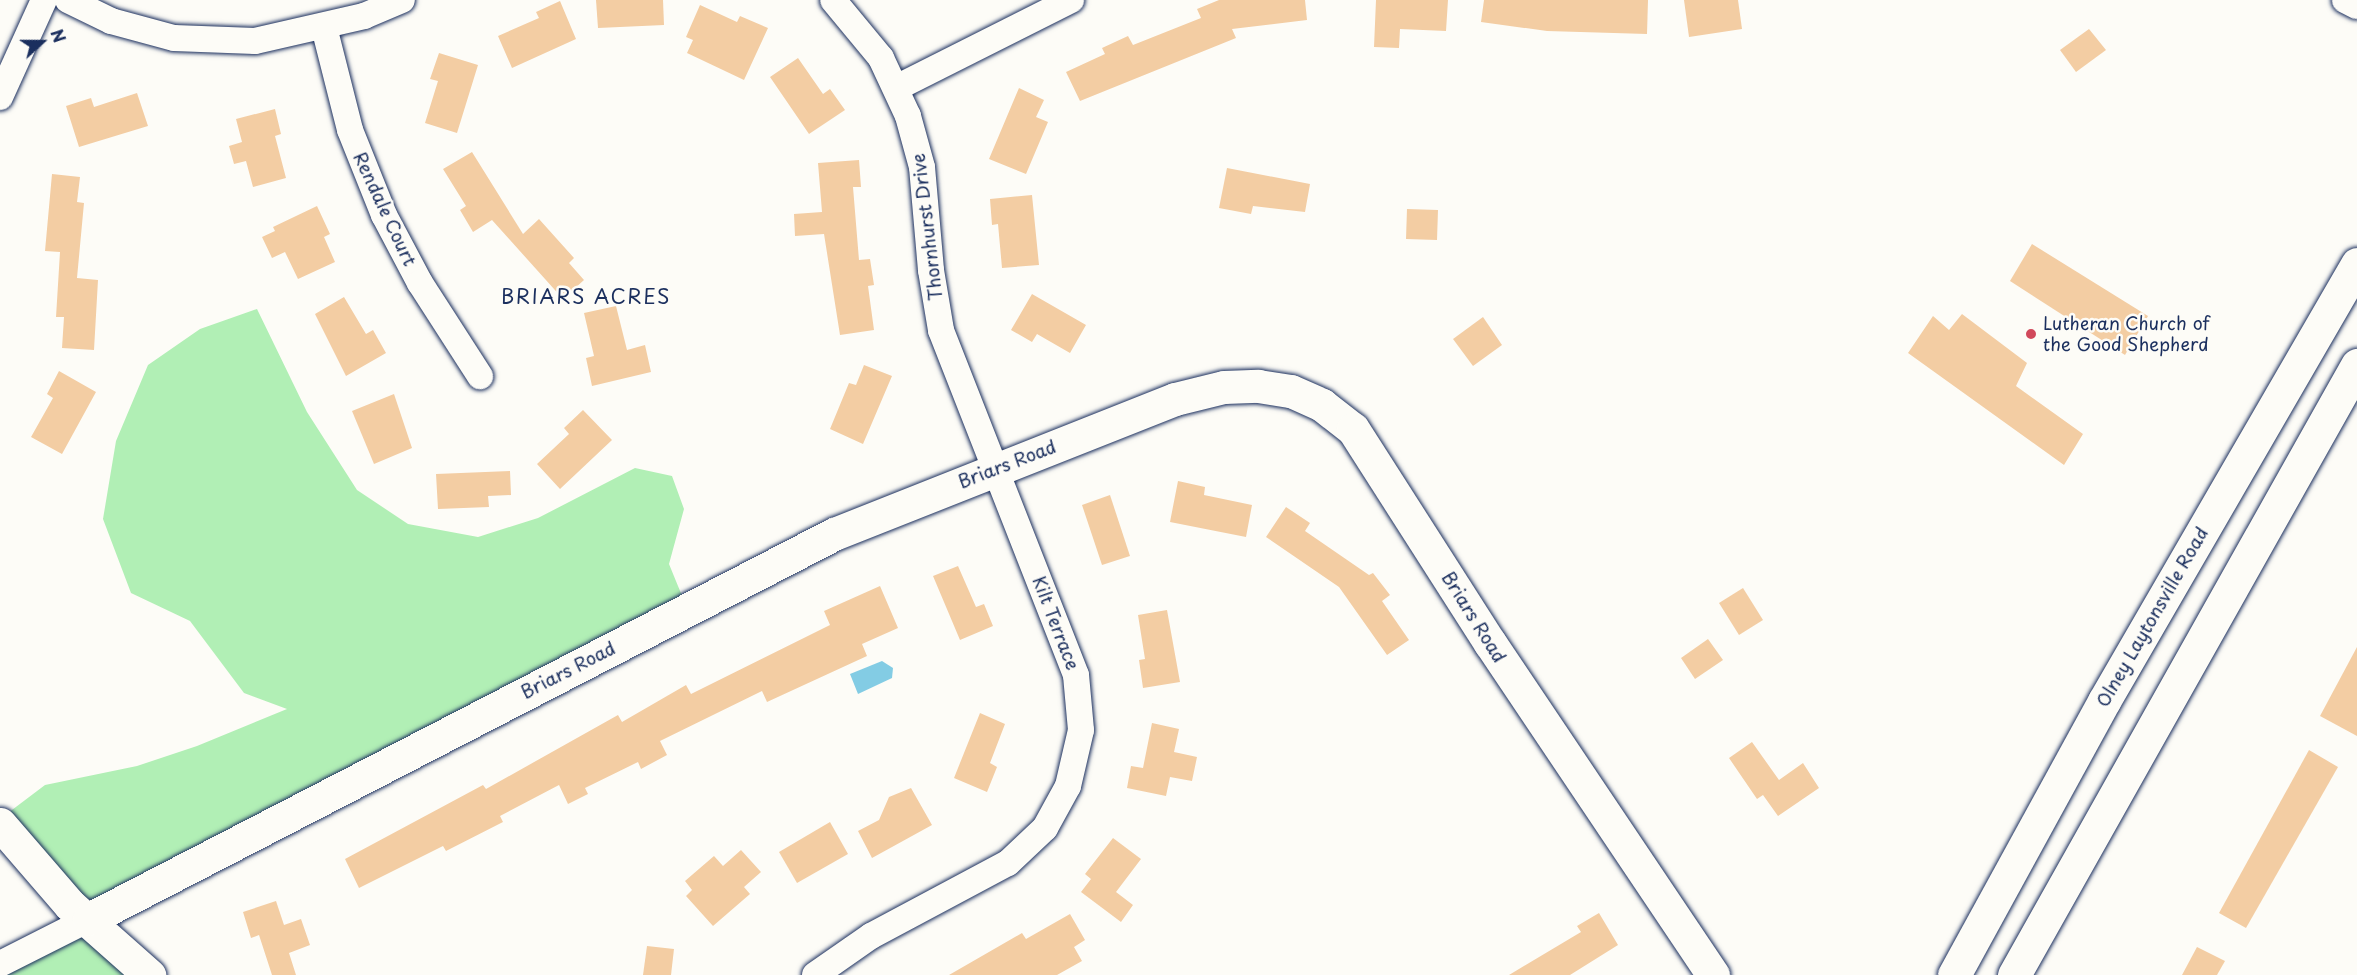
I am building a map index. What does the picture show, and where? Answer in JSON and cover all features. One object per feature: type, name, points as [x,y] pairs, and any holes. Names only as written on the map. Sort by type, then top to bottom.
[{"type":"street","points":[[0,97],[44,0]]},
{"type":"street","points":[[68,0],[111,21],[174,38],[255,41],[364,16],[402,0]]},
{"type":"street","name":"Thornhurst Drive","points":[[833,0],[866,36],[896,88],[922,167],[931,270],[941,330],[995,468]]},
{"type":"street","points":[[896,88],[1071,0]]},
{"type":"street","points":[[2345,0],[2357,6]]},
{"type":"street","name":"Rendale Court","points":[[324,27],[350,130],[384,214],[420,283],[480,376]]},
{"type":"street","name":"Olney Laytonsville Road","points":[[1954,975],[2104,701],[2357,264]]},
{"type":"street","points":[[2014,975],[2357,365]]},
{"type":"street","name":"Briars Road","points":[[89,919],[834,534],[995,468],[1175,399],[1215,388],[1258,386],[1291,391],[1322,405],[1353,429],[1371,453],[1497,653],[1713,975]]},
{"type":"street","name":"Kilt Terrace","points":[[815,975],[871,936],[1008,863],[1045,828],[1068,786],[1081,730],[1076,675],[995,468]]},
{"type":"street","points":[[0,824],[70,905],[89,919],[149,975]]},
{"type":"street","points":[[0,964],[89,919]]},
{"type":"green space","points":[[257,309],[307,412],[357,490],[408,524],[478,537],[538,518],[635,468],[672,476],[684,509],[669,564],[687,608],[90,919],[150,975],[0,975],[89,919],[0,819],[45,785],[137,766],[197,746],[287,709],[244,693],[190,621],[131,593],[103,519],[116,441],[148,365],[200,329]]},
{"type":"water","points":[[882,661],[893,668],[892,678],[858,694],[850,674]]},
{"type":"building","points":[[596,0],[663,0],[664,25],[598,28]]},
{"type":"building","points":[[1219,0],[1305,0],[1307,20],[1232,29],[1236,38],[1080,101],[1066,72],[1105,54],[1102,48],[1128,36],[1133,45],[1201,18],[1197,9]]},
{"type":"building","points":[[1376,0],[1448,0],[1446,31],[1400,29],[1399,48],[1374,47]]},
{"type":"building","points":[[1484,0],[1648,0],[1647,34],[1547,31],[1481,22]]},
{"type":"building","points":[[1684,0],[1738,0],[1742,29],[1689,37]]},
{"type":"building","points":[[560,1],[576,39],[512,68],[498,36],[539,18],[536,12]]},
{"type":"building","points":[[700,5],[737,22],[740,16],[768,28],[744,80],[687,53],[693,40],[686,37]]},
{"type":"building","points":[[2089,29],[2106,50],[2076,72],[2060,50]]},
{"type":"building","points":[[439,53],[478,65],[457,133],[425,123],[438,81],[430,79]]},
{"type":"building","points":[[798,58],[823,94],[830,89],[845,110],[809,134],[770,77]]},
{"type":"building","points":[[1019,88],[1044,100],[1036,117],[1048,122],[1026,174],[989,159]]},
{"type":"building","points":[[137,93],[148,126],[79,147],[66,106],[91,98],[94,107]]},
{"type":"building","points":[[275,109],[281,134],[275,136],[286,178],[253,187],[246,161],[234,164],[229,146],[242,142],[236,119]]},
{"type":"building","points":[[472,152],[523,234],[539,219],[574,258],[569,263],[584,280],[563,299],[492,220],[473,232],[460,210],[466,206],[443,169]]},
{"type":"building","points":[[859,160],[861,187],[853,187],[859,260],[870,259],[874,285],[868,286],[874,330],[840,335],[824,234],[795,236],[794,214],[822,212],[818,163]]},
{"type":"building","points":[[1227,168],[1310,184],[1305,212],[1253,206],[1251,214],[1219,208]]},
{"type":"building","points":[[52,174],[80,177],[77,202],[84,203],[77,278],[98,280],[94,350],[62,348],[64,317],[56,317],[60,252],[45,251]]},
{"type":"building","points":[[1032,195],[1039,265],[1002,268],[998,224],[992,225],[990,199]]},
{"type":"building","points":[[317,206],[330,234],[324,237],[335,262],[298,279],[285,252],[272,258],[262,237],[275,231],[273,227]]},
{"type":"building","points":[[1407,209],[1438,210],[1437,240],[1406,239]]},
{"type":"building","points":[[2032,244],[2148,316],[2125,355],[2010,281]]},
{"type":"building","points":[[1032,294],[1086,325],[1070,353],[1037,334],[1032,342],[1011,330]]},
{"type":"building","points":[[344,297],[366,334],[373,330],[386,353],[346,376],[315,314]]},
{"type":"building","points":[[616,306],[627,350],[645,345],[651,372],[592,386],[586,358],[594,356],[584,313]]},
{"type":"building","points":[[1962,314],[2027,363],[2016,386],[2083,434],[2064,465],[1908,353],[1933,316],[1949,330]]},
{"type":"building","points":[[1483,317],[1502,345],[1473,366],[1453,339]]},
{"type":"building","points":[[864,365],[892,376],[863,444],[830,429],[849,383],[856,385]]},
{"type":"building","points":[[59,371],[96,392],[62,454],[31,437],[53,398],[47,394]]},
{"type":"building","points":[[394,394],[412,448],[374,464],[352,411]]},
{"type":"building","points":[[583,410],[612,440],[560,489],[537,464],[569,434],[564,428]]},
{"type":"building","points":[[510,471],[511,495],[488,496],[489,507],[438,509],[436,474]]},
{"type":"building","points":[[1178,481],[1205,487],[1204,495],[1252,505],[1246,537],[1170,522]]},
{"type":"building","points":[[1110,495],[1130,556],[1102,565],[1082,505]]},
{"type":"building","points":[[1286,507],[1310,523],[1305,531],[1369,575],[1373,573],[1390,595],[1382,601],[1409,640],[1387,655],[1339,587],[1266,537]]},
{"type":"building","points":[[958,566],[976,607],[984,604],[993,626],[960,640],[933,576]]},
{"type":"building","points":[[880,586],[898,628],[862,644],[867,656],[767,702],[762,691],[660,741],[667,755],[641,769],[638,762],[585,788],[588,794],[568,804],[559,785],[500,816],[503,822],[446,851],[443,846],[359,888],[345,859],[483,785],[486,789],[618,715],[622,722],[686,685],[691,694],[830,625],[824,611]]},
{"type":"building","points":[[1743,588],[1763,620],[1739,635],[1719,603]]},
{"type":"building","points":[[1167,610],[1180,682],[1143,688],[1139,660],[1145,659],[1138,615]]},
{"type":"building","points":[[1708,639],[1723,660],[1695,679],[1681,658]]},
{"type":"building","points":[[2357,647],[2357,736],[2320,716]]},
{"type":"building","points":[[980,713],[1005,724],[990,763],[997,767],[987,792],[954,778]]},
{"type":"building","points":[[1152,723],[1179,729],[1174,752],[1197,757],[1192,781],[1170,777],[1166,796],[1127,788],[1131,766],[1143,768]]},
{"type":"building","points":[[1752,742],[1779,780],[1803,763],[1819,788],[1778,816],[1763,795],[1757,799],[1729,758]]},
{"type":"building","points":[[2309,750],[2338,767],[2246,928],[2219,913]]},
{"type":"building","points":[[911,788],[932,825],[872,858],[858,831],[879,820],[889,797]]},
{"type":"building","points":[[830,822],[848,854],[797,883],[779,852]]},
{"type":"building","points":[[1113,838],[1141,859],[1116,892],[1133,905],[1121,922],[1081,892],[1091,879],[1085,874]]},
{"type":"building","points":[[741,850],[761,872],[744,887],[750,894],[713,926],[686,896],[692,890],[685,881],[714,856],[723,866]]},
{"type":"building","points":[[276,901],[284,925],[301,919],[310,945],[289,953],[296,975],[272,975],[259,935],[251,938],[243,912]]},
{"type":"building","points":[[1599,913],[1618,945],[1570,975],[1509,975],[1581,932],[1577,926]]},
{"type":"building","points":[[1070,914],[1085,940],[1074,947],[1082,961],[1057,975],[949,975],[1022,933],[1026,939]]},
{"type":"building","points":[[647,946],[674,949],[671,975],[643,975]]},
{"type":"building","points":[[2197,947],[2225,961],[2217,975],[2182,975]]},
{"type":"place","name":"Lutheran Church of the Good Shepherd","points":[[2031,334]]},
{"type":"district","name":"BRIARS ACRES","points":[[586,296]]}]
